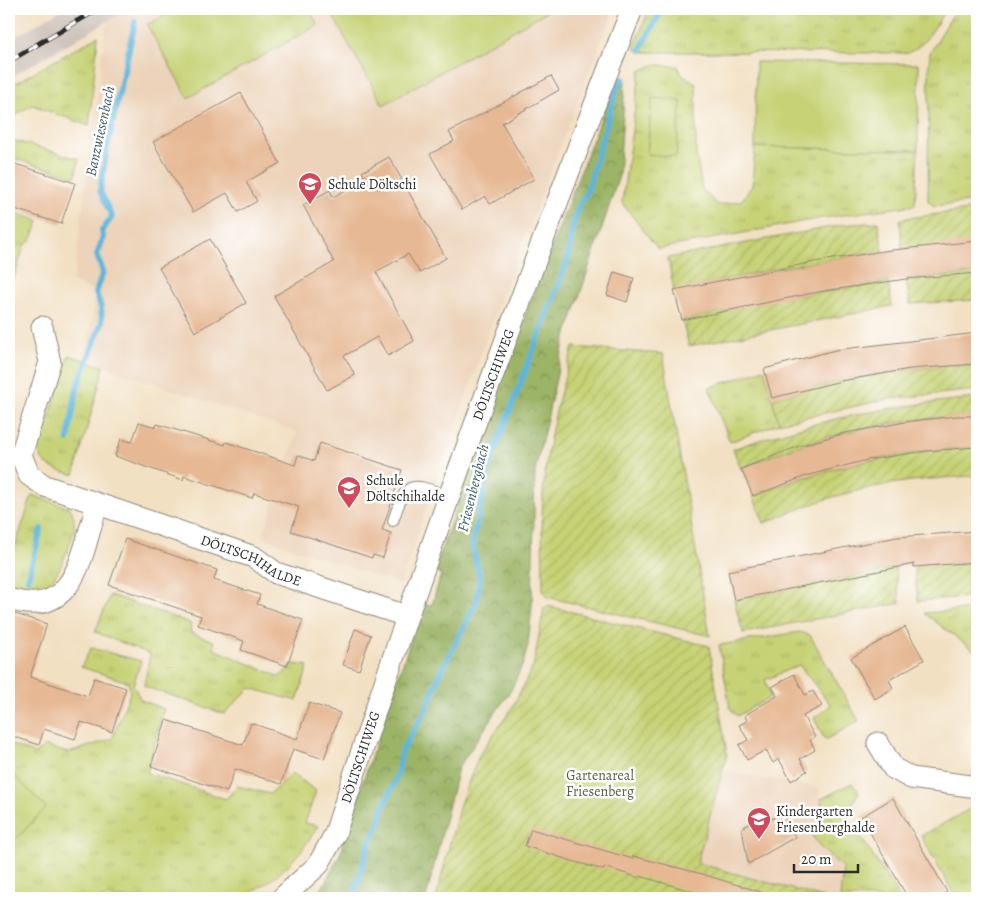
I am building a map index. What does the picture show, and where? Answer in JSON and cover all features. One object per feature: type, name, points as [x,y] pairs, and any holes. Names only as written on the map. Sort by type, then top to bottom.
[{"type":"street","name":"DÖLTSCHIWEG","points":[[282,898],[318,865],[335,834],[406,616],[526,285],[632,9]]},
{"type":"street","name":"DÖLTSCHIHALDE","points":[[42,326],[50,362],[22,446],[22,462],[29,475],[36,482],[254,557],[276,573],[406,616]]},
{"type":"street","points":[[9,598],[26,604],[36,604],[63,591],[76,574],[97,504]]},
{"type":"street","points":[[878,743],[893,768],[912,778],[977,787]]},
{"type":"lane","points":[[394,521],[404,493],[408,488],[418,486],[450,496]]},
{"type":"shaded area","points":[[63,9],[129,9],[9,78],[9,40]]},
{"type":"shaded area","name":"Schule Döltschi","points":[[129,9],[614,9],[499,303],[400,584],[262,538],[297,432],[84,360],[97,292],[73,282],[107,21]]},
{"type":"shaded area","name":"Kindergarten Friesenberghalde","points":[[723,771],[819,788],[824,815],[820,846],[843,867],[840,898],[824,898],[697,863]]},
{"type":"green space","points":[[176,9],[309,9],[318,25],[188,98],[147,25]]},
{"type":"green space","points":[[329,9],[551,9],[383,105]]},
{"type":"green space","points":[[649,9],[946,9],[925,40],[908,53],[643,52],[634,48]]},
{"type":"green space","points":[[956,9],[977,11],[977,201],[934,206],[928,201],[930,53]]},
{"type":"green space","points":[[98,36],[89,126],[32,105],[12,117],[9,121],[9,87]]},
{"type":"green space","points":[[756,62],[919,64],[918,150],[755,147]]},
{"type":"green space","points":[[653,65],[678,66],[682,75],[696,83],[696,153],[702,189],[717,205],[741,201],[752,186],[755,147],[918,150],[915,205],[822,218],[658,249],[622,203],[640,71]]},
{"type":"green space","points":[[617,77],[625,80],[619,176],[564,343],[535,472],[532,607],[528,645],[523,664],[511,690],[458,768],[426,898],[317,898],[343,848],[342,843],[423,604],[432,605],[441,574],[434,571],[511,352]]},
{"type":"green space","points":[[652,98],[681,101],[676,157],[647,154]]},
{"type":"green space","points":[[9,139],[79,159],[75,177],[9,157]]},
{"type":"green space","points":[[977,209],[977,243],[902,249],[900,219]]},
{"type":"green space","points":[[9,210],[39,221],[32,239],[24,246],[13,281],[9,281]]},
{"type":"green space","points":[[878,222],[883,251],[779,268],[674,291],[668,258],[841,225]]},
{"type":"green space","points":[[977,273],[977,300],[910,304],[906,280]]},
{"type":"green space","points":[[888,282],[892,306],[689,346],[682,320],[784,298]]},
{"type":"green space","points":[[573,347],[663,354],[710,636],[547,597],[543,590],[542,518],[547,457],[554,419]]},
{"type":"green space","points":[[69,355],[104,367],[74,475],[51,467],[43,460],[39,449]]},
{"type":"green space","points":[[977,364],[977,390],[888,399],[779,423],[772,398],[841,381],[910,369]]},
{"type":"green space","points":[[764,369],[779,423],[730,442],[709,388]]},
{"type":"green space","points":[[977,398],[977,416],[916,420],[856,430],[797,447],[741,469],[733,449],[793,430],[854,415],[915,405]]},
{"type":"green space","points":[[977,447],[977,476],[910,481],[877,486],[824,500],[764,523],[753,496],[808,477],[863,462],[919,452]]},
{"type":"green space","points":[[32,495],[70,508],[74,518],[74,528],[64,560],[54,577],[48,583],[32,590],[9,586],[9,566]]},
{"type":"green space","points":[[977,562],[977,596],[918,601],[914,567]]},
{"type":"green space","points":[[895,568],[900,603],[743,633],[734,600]]},
{"type":"green space","points":[[110,595],[190,623],[191,633],[214,641],[214,649],[280,677],[292,664],[308,666],[297,701],[250,688],[224,714],[144,686],[150,654],[95,632]]},
{"type":"green space","name":"Gartenareal Friesenberg","points":[[548,606],[709,646],[727,754],[697,863],[824,898],[436,898],[460,804],[479,755],[512,708],[533,667],[544,608]]},
{"type":"green space","points":[[977,609],[977,653],[924,613]]},
{"type":"green space","points":[[800,632],[810,635],[859,721],[825,740],[814,718],[831,705],[799,665],[765,680],[771,697],[737,716],[730,708],[719,645]]},
{"type":"green space","points":[[91,648],[141,661],[133,685],[141,700],[164,709],[147,773],[226,799],[237,786],[270,794],[292,773],[316,791],[305,823],[318,826],[293,860],[264,885],[240,898],[9,898],[9,744],[35,754],[45,746],[68,753],[112,739],[130,693],[128,682],[81,667]]},
{"type":"green space","points":[[9,777],[16,777],[46,808],[9,846]]},
{"type":"green space","points":[[852,783],[859,792],[846,814],[900,898],[840,898],[843,868],[819,846],[811,833],[824,815],[821,799]]},
{"type":"green space","points":[[977,805],[977,898],[948,898],[954,895],[921,836]]},
{"type":"building","points":[[551,76],[559,90],[502,123],[534,179],[490,204],[485,196],[462,210],[430,154],[454,141],[449,132]]},
{"type":"building","points":[[241,93],[280,163],[246,182],[257,201],[238,212],[227,193],[193,212],[153,142]]},
{"type":"building","points":[[389,157],[446,258],[420,273],[408,254],[376,272],[414,341],[388,356],[377,337],[344,356],[355,375],[327,390],[274,296],[334,262],[303,205],[330,190],[333,197],[366,179],[362,172]]},
{"type":"building","points":[[9,162],[75,183],[61,224],[9,207]]},
{"type":"building","points":[[210,239],[246,303],[195,332],[159,268]]},
{"type":"building","points":[[977,241],[977,273],[906,279],[818,292],[682,320],[674,290],[814,262],[883,251]]},
{"type":"building","points":[[614,272],[634,278],[627,302],[607,295]]},
{"type":"building","points":[[977,333],[977,364],[910,369],[841,381],[772,398],[764,369],[835,350]]},
{"type":"building","points":[[956,416],[977,416],[977,447],[926,451],[867,460],[809,475],[753,496],[741,469],[799,446],[845,433],[911,421]]},
{"type":"building","points":[[139,422],[156,427],[157,424],[225,445],[226,442],[295,465],[298,455],[314,461],[320,443],[402,470],[382,530],[391,533],[383,558],[373,555],[372,558],[291,531],[299,507],[254,493],[252,498],[184,476],[183,480],[115,456],[121,439],[132,442]]},
{"type":"building","points":[[977,531],[977,562],[914,567],[914,564],[734,600],[728,571],[897,537]]},
{"type":"building","points":[[125,539],[217,570],[214,580],[260,595],[257,604],[303,620],[287,666],[241,650],[244,641],[198,625],[201,616],[109,585]]},
{"type":"building","points":[[9,612],[47,624],[30,677],[88,696],[94,678],[126,688],[112,732],[81,722],[75,739],[44,729],[39,745],[9,735]]},
{"type":"building","points":[[905,627],[924,660],[889,680],[893,688],[875,699],[851,658]]},
{"type":"building","points":[[355,629],[371,635],[359,670],[343,665]]},
{"type":"building","points":[[794,674],[805,695],[813,691],[822,706],[803,716],[815,737],[810,740],[815,750],[800,759],[807,771],[791,781],[779,759],[773,763],[766,750],[747,760],[739,745],[748,740],[739,725],[747,721],[745,715],[777,696],[772,687]]},
{"type":"building","points":[[309,703],[340,713],[324,759],[293,749],[281,784],[235,769],[227,792],[151,766],[166,720],[243,745],[251,723],[297,739]]},
{"type":"building","points":[[893,798],[947,892],[936,898],[908,898],[861,817]]},
{"type":"building","name":"Kindergarten Friesenberghalde","points":[[782,813],[795,837],[748,864],[742,828],[766,815],[769,820]]},
{"type":"building","points":[[531,829],[633,859],[633,856],[702,874],[767,894],[766,898],[714,898],[640,876],[639,878],[605,867],[604,870],[572,861],[525,846]]},
{"type":"waterway","name":"Friesenbergbach","points":[[640,50],[662,9]]},
{"type":"waterway","name":"Banzwiesenbach","points":[[68,440],[77,388],[102,322],[101,307],[96,293],[103,272],[97,255],[103,238],[102,231],[112,217],[100,191],[107,147],[135,22]]},
{"type":"waterway","name":"Friesenbergbach","points":[[353,898],[370,841],[379,826],[382,810],[396,779],[402,750],[426,710],[440,673],[476,603],[480,578],[472,544],[490,463],[567,262],[573,225],[579,205],[587,192],[616,90],[623,79]]},
{"type":"waterway","name":"Banzwiesenbach","points":[[28,579],[41,529]]},
{"type":"railway","points":[[9,61],[98,9]]},
{"type":"place","name":"Schule Döltschi","points":[[310,205]]},
{"type":"place","name":"Schule Döltschihalde","points":[[349,509]]},
{"type":"place","name":"Kindergarten Friesenberghalde","points":[[759,840]]}]
